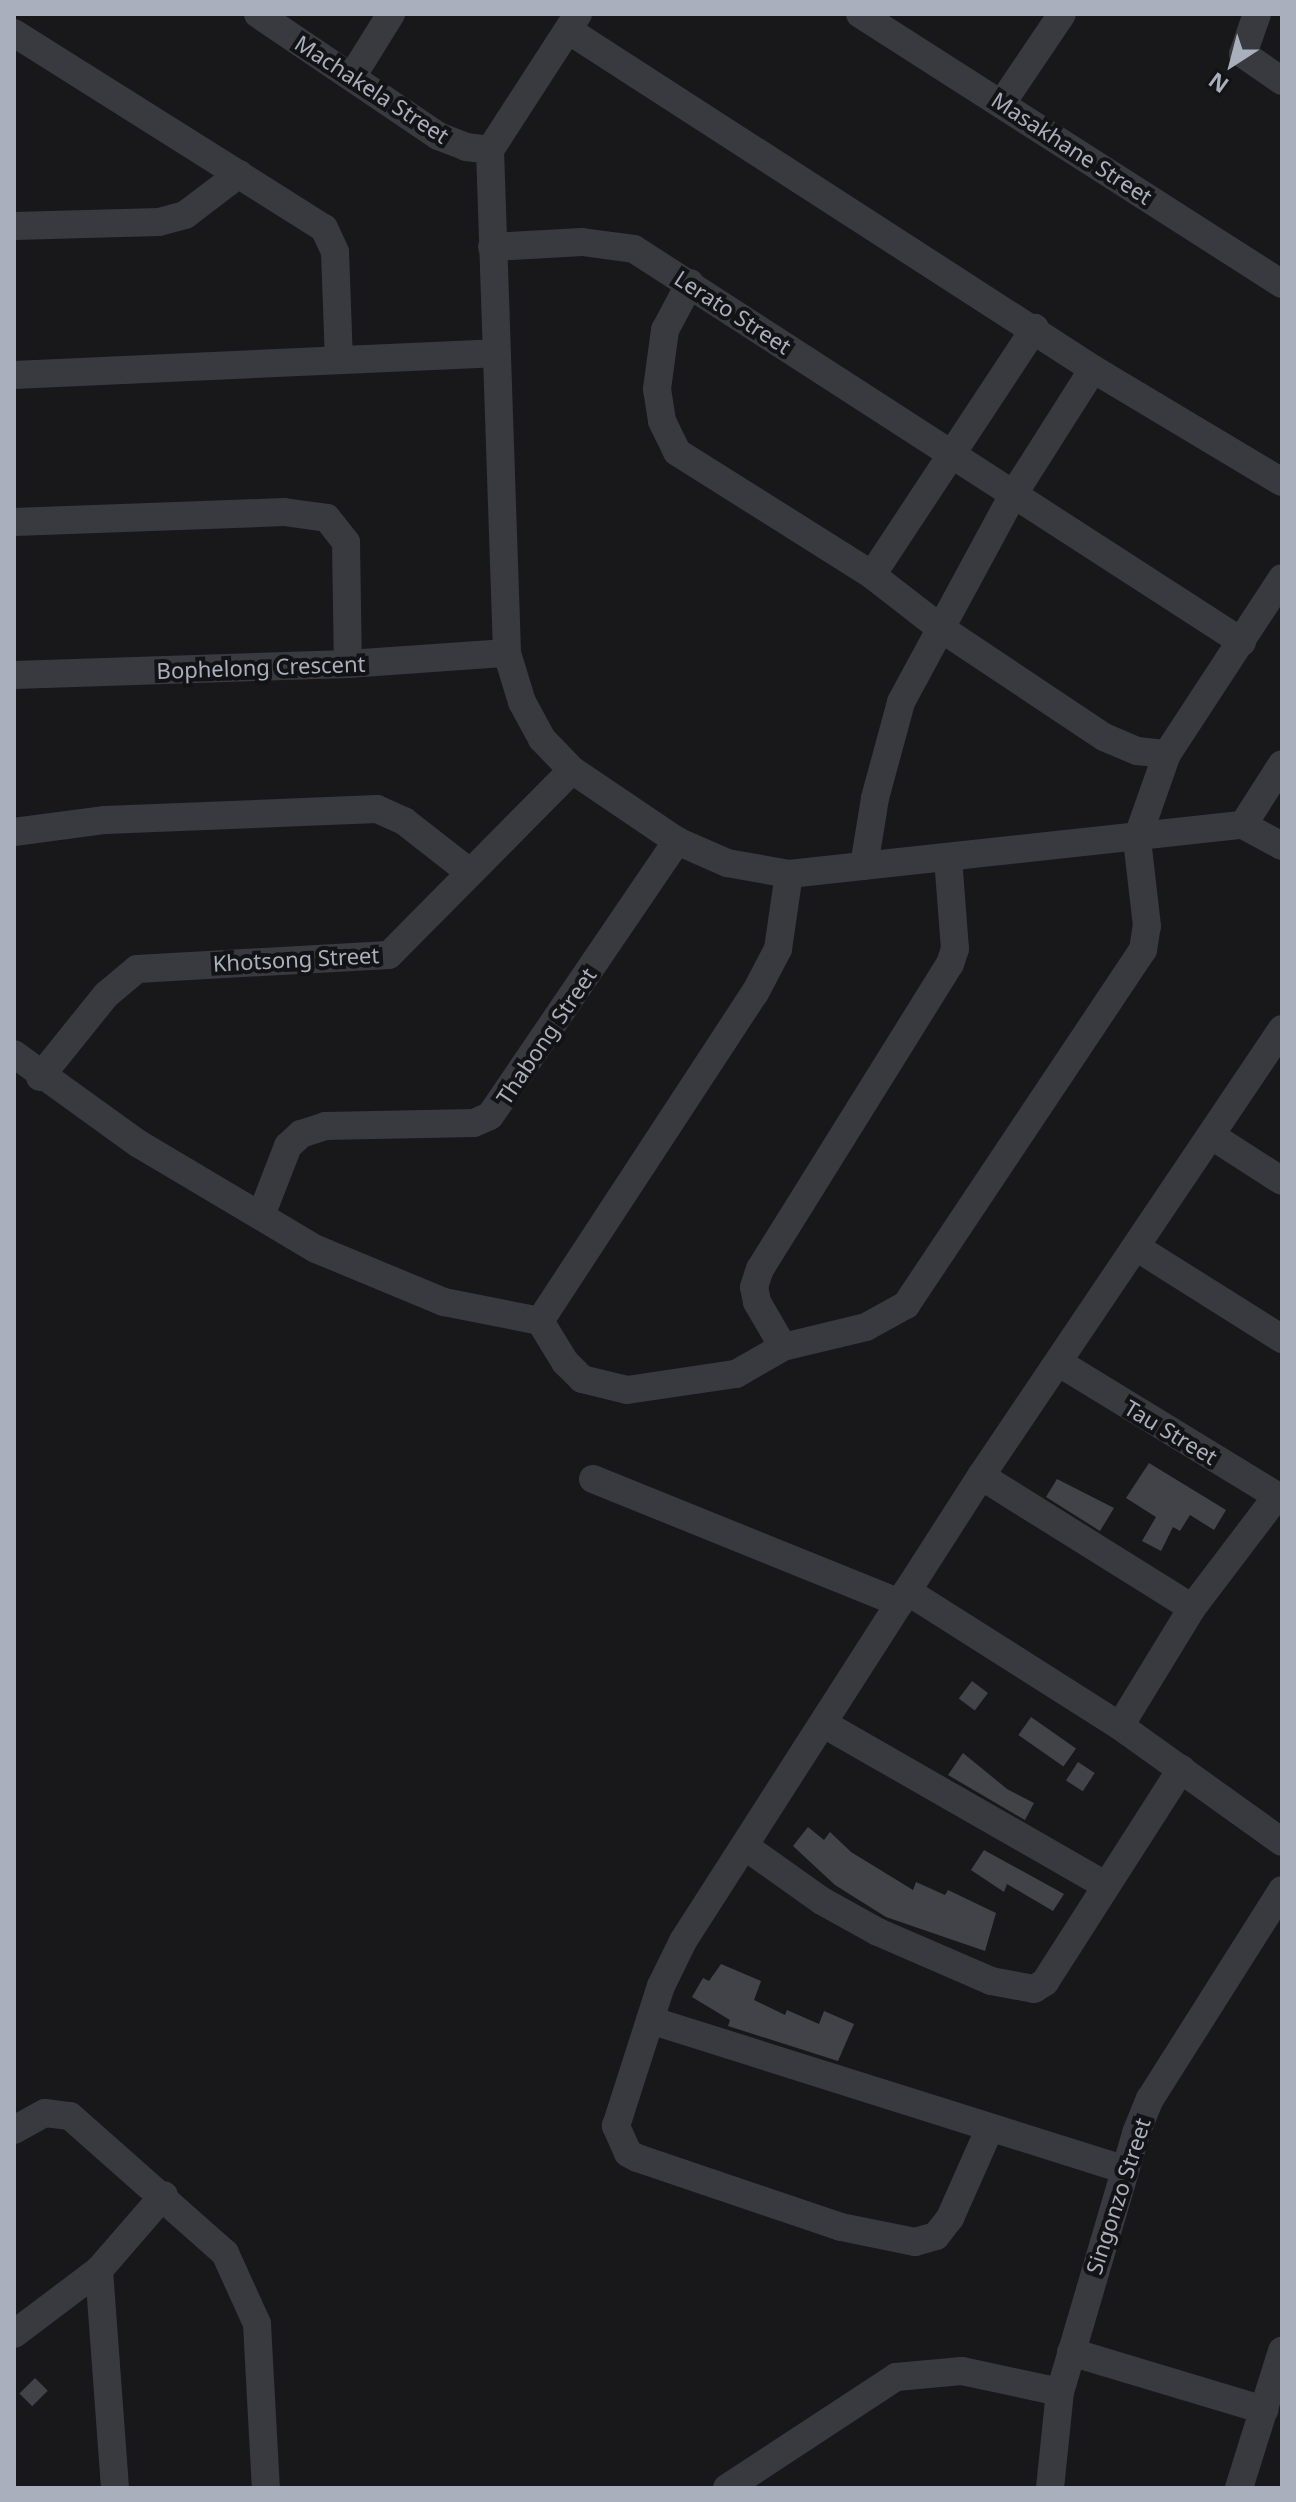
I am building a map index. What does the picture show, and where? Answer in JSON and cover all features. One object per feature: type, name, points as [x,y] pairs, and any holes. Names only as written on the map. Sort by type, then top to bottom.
[{"type":"street","name":"Machakela Street","points":[[258,14],[353,75],[438,136],[466,147],[490,150]]},
{"type":"street","points":[[353,75],[391,14]]},
{"type":"street","name":"Masakhane Street","points":[[860,14],[1282,284]]},
{"type":"street","points":[[1002,103],[1062,14]]},
{"type":"street","points":[[1257,14],[1243,54],[1282,81]]},
{"type":"street","points":[[1282,482],[1093,369],[573,22],[490,150],[494,353],[507,653],[532,724],[572,770],[677,841],[727,863],[789,874],[1137,839],[1243,825],[1282,846]]},
{"type":"street","points":[[14,33],[324,228],[332,240],[339,360]]},
{"type":"street","points":[[14,226],[159,222],[185,215],[239,174]]},
{"type":"street","name":"Lerato Street","points":[[492,247],[615,244],[634,249],[949,456],[1242,642]]},
{"type":"street","points":[[690,283],[670,314],[661,348],[657,389],[669,442],[692,465],[872,575],[939,627],[1104,737],[1137,751],[1167,754]]},
{"type":"street","points":[[872,575],[1035,328]]},
{"type":"street","points":[[14,375],[494,353]]},
{"type":"street","points":[[864,866],[891,727],[939,627],[1013,495],[1093,369]]},
{"type":"street","points":[[14,522],[284,512],[327,518],[346,542],[348,664]]},
{"type":"street","points":[[14,1054],[40,1077],[139,1144],[262,1213],[316,1249],[384,1281],[444,1302],[540,1321],[577,1375],[627,1390],[736,1374],[783,1347],[866,1327],[906,1305],[1143,950],[1147,926],[1137,839],[1167,754],[1282,578]]},
{"type":"street","name":"Bophelong Crescent","points":[[14,675],[348,664],[507,653]]},
{"type":"street","points":[[1243,825],[1282,764]]},
{"type":"street","name":"Khotsong Street","points":[[40,1077],[106,995],[137,969],[389,955],[403,946],[468,871],[572,770]]},
{"type":"street","points":[[14,832],[105,820],[377,809],[404,821],[468,871]]},
{"type":"street","name":"Thabong Street","points":[[262,1213],[288,1146],[301,1134],[325,1126],[474,1123],[490,1116],[677,841]]},
{"type":"street","points":[[783,1347],[757,1302],[754,1287],[760,1269],[950,964],[954,933],[948,858]]},
{"type":"street","points":[[540,1321],[755,993],[778,949],[789,874]]},
{"type":"street","points":[[989,2130],[950,2218],[936,2236],[927,2241],[898,2241],[841,2227],[628,2153],[616,2126],[650,2020],[675,1956],[981,1476],[1061,1364],[1282,1029]]},
{"type":"street","points":[[1212,1136],[1282,1181]]},
{"type":"street","points":[[1136,1247],[1282,1339]]},
{"type":"street","name":"Tau Street","points":[[1061,1364],[1280,1498]]},
{"type":"street","points":[[981,1476],[1192,1608]]},
{"type":"street","points":[[593,1479],[903,1597],[1120,1726],[1282,1842]]},
{"type":"street","points":[[1120,1726],[1192,1608],[1280,1498]]},
{"type":"street","points":[[824,1724],[1103,1884]]},
{"type":"street","points":[[746,1847],[855,1920],[991,1981],[1025,1989],[1045,1982],[1103,1884],[1181,1769]]},
{"type":"street","name":"Singonzo Street","points":[[1050,2488],[1060,2392],[1124,2169],[1150,2099],[1282,1890]]},
{"type":"street","points":[[650,2020],[989,2130],[1124,2169]]},
{"type":"street","points":[[14,2130],[45,2113],[70,2116],[164,2195],[225,2253],[257,2324],[266,2488]]},
{"type":"street","points":[[14,2334],[99,2270],[164,2195]]},
{"type":"street","points":[[99,2270],[115,2488]]},
{"type":"street","points":[[1239,2488],[1282,2351]]},
{"type":"street","points":[[1071,2352],[1264,2410]]},
{"type":"street","points":[[727,2488],[896,2377],[962,2371],[1060,2392]]},
{"type":"building","points":[[1149,1463],[1226,1510],[1214,1530],[1190,1515],[1180,1531],[1173,1527],[1161,1551],[1142,1541],[1156,1517],[1126,1498]]},
{"type":"building","points":[[1057,1479],[1114,1508],[1100,1531],[1046,1497]]},
{"type":"building","points":[[972,1681],[988,1693],[975,1711],[959,1699]]},
{"type":"building","points":[[1031,1717],[1076,1749],[1063,1767],[1018,1735]]},
{"type":"building","points":[[963,1753],[1007,1789],[1034,1803],[1025,1820],[948,1775]]},
{"type":"building","points":[[1078,1762],[1095,1773],[1083,1791],[1066,1780]]},
{"type":"building","points":[[808,1827],[824,1840],[830,1832],[851,1852],[913,1890],[916,1882],[945,1895],[948,1890],[996,1913],[985,1951],[886,1917],[835,1885],[793,1846]]},
{"type":"building","points":[[984,1850],[1064,1894],[1053,1911],[1007,1884],[1004,1892],[971,1870]]},
{"type":"building","points":[[721,1964],[761,1981],[754,2000],[785,2015],[787,2010],[819,2024],[824,2011],[854,2024],[838,2061],[728,2026],[730,2020],[692,1997],[703,1978],[709,1981]]},
{"type":"building","points":[[35,2378],[48,2391],[32,2406],[19,2394]]}]
